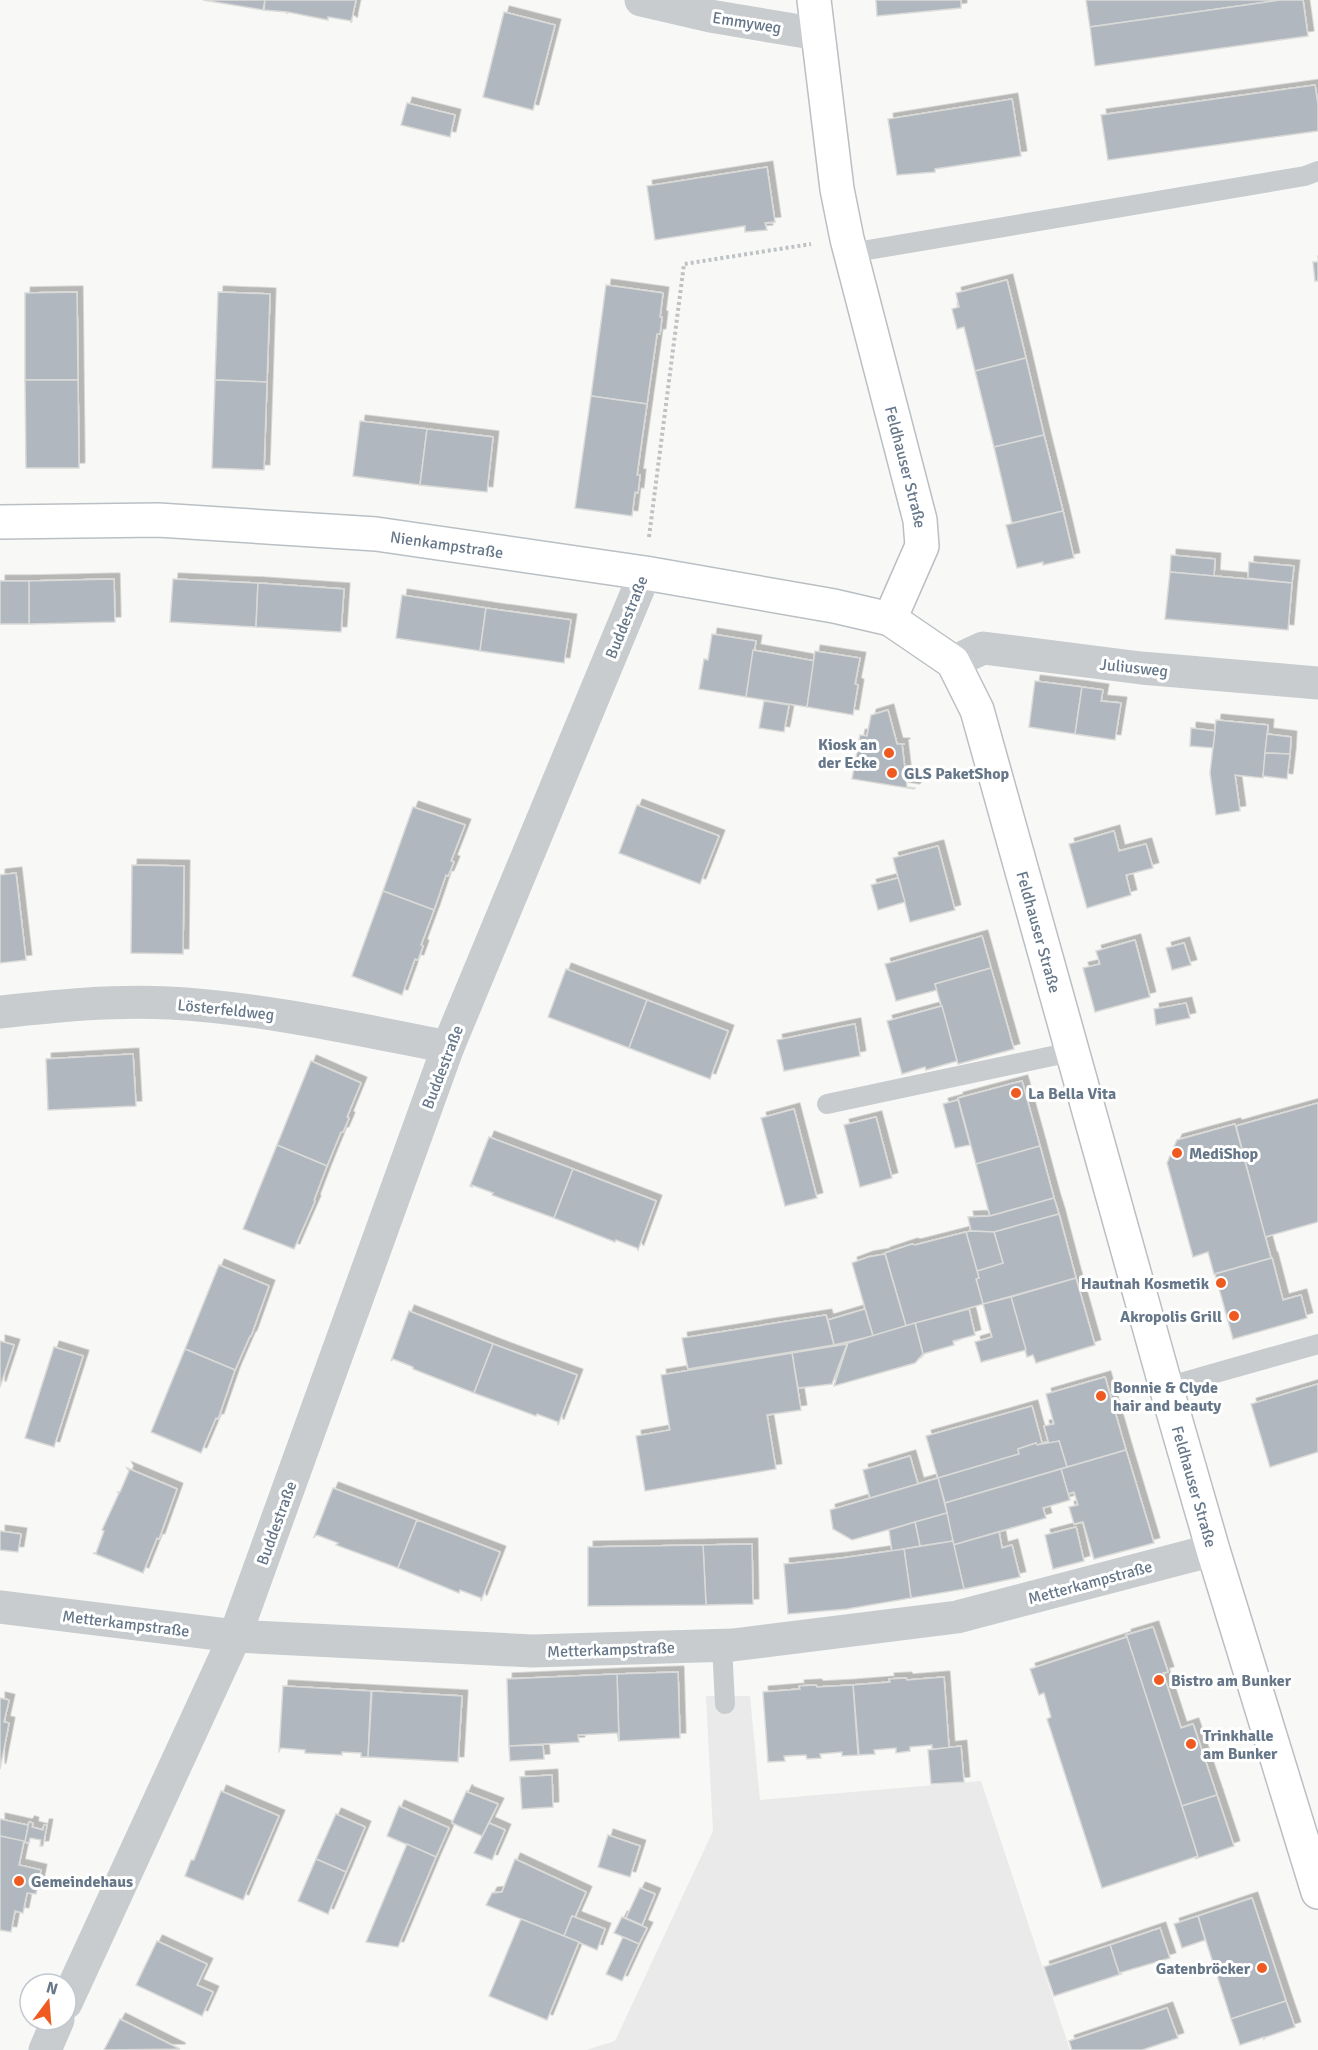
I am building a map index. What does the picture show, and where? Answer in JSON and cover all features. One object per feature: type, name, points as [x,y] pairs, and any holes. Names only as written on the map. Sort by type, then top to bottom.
[{"type":"street","name":"Emmyweg","points":[[641,0],[710,16],[818,34]]},
{"type":"street","name":"Feldhauser Straße","points":[[814,0],[837,189],[849,246],[920,520],[922,546],[890,619],[953,662],[977,710],[1071,1052],[1213,1550],[1318,1892]]},
{"type":"street","name":"Nienkampstraße","points":[[0,522],[158,520],[376,534],[645,573],[834,606],[890,619]]},
{"type":"street","name":"Buddestraße","points":[[78,1977],[235,1636],[448,1047],[645,573]]},
{"type":"street","name":"Juliusweg","points":[[953,662],[983,648],[1141,668],[1318,683]]},
{"type":"street","name":"Lösterfeldweg","points":[[0,1012],[80,1004],[168,1003],[274,1013],[448,1047]]},
{"type":"street","name":"Metterkampstraße","points":[[0,1607],[235,1636],[532,1651],[722,1645],[957,1617],[1213,1550]]},
{"type":"street","points":[[45,2050],[53,2032]]},
{"type":"lane","points":[[849,246],[1305,176],[1318,171]]},
{"type":"lane","points":[[827,1104],[1071,1052]]},
{"type":"lane","points":[[1166,1387],[1318,1344]]},
{"type":"lane","points":[[722,1645],[725,1704]]},
{"type":"path","name":"Buddestraße","points":[[645,573],[684,264],[849,246]]},
{"type":"shaded area","points":[[706,1696],[750,1696],[760,1800],[981,1781],[1070,2050],[586,2050],[615,2041],[713,1831]]},
{"type":"building","points":[[203,0],[265,0],[263,10]]},
{"type":"building","points":[[265,0],[356,0],[351,21],[328,17],[328,20],[264,10]]},
{"type":"building","points":[[876,0],[961,0],[961,8],[877,16]]},
{"type":"building","points":[[1086,0],[1280,0],[1090,27]]},
{"type":"building","points":[[1280,0],[1303,0],[1308,36],[1095,66],[1090,27]]},
{"type":"building","points":[[504,12],[555,25],[533,110],[483,97]]},
{"type":"building","points":[[1315,85],[1318,131],[1108,160],[1101,115]]},
{"type":"building","points":[[1012,99],[1021,156],[935,169],[935,172],[897,175],[888,119]]},
{"type":"building","points":[[407,103],[455,115],[450,137],[401,125]]},
{"type":"building","points":[[767,167],[775,222],[765,223],[767,230],[745,232],[745,226],[655,240],[647,186]]},
{"type":"building","points":[[1313,262],[1318,262],[1318,281],[1315,281]]},
{"type":"building","points":[[1007,280],[1026,358],[975,371],[964,327],[957,329],[952,309],[959,307],[956,293]]},
{"type":"building","points":[[606,285],[663,293],[660,334],[657,334],[647,404],[591,396]]},
{"type":"building","points":[[77,292],[78,380],[25,380],[25,293]]},
{"type":"building","points":[[218,292],[270,294],[267,382],[215,380]]},
{"type":"building","points":[[1026,358],[1044,435],[994,447],[975,371]]},
{"type":"building","points":[[25,380],[78,380],[79,468],[26,468]]},
{"type":"building","points":[[215,380],[267,382],[264,470],[212,468]]},
{"type":"building","points":[[591,396],[647,404],[637,475],[640,475],[638,493],[635,492],[632,516],[575,508]]},
{"type":"building","points":[[360,421],[427,429],[420,485],[353,476]]},
{"type":"building","points":[[427,429],[493,437],[487,492],[420,485]]},
{"type":"building","points":[[1044,435],[1063,511],[1012,523],[994,447]]},
{"type":"building","points":[[1063,511],[1074,558],[1017,568],[1006,525]]},
{"type":"building","points":[[1171,555],[1215,559],[1214,576],[1170,572]]},
{"type":"building","points":[[1249,562],[1294,566],[1292,583],[1248,578]]},
{"type":"building","points":[[1170,572],[1292,583],[1288,630],[1165,619]]},
{"type":"building","points":[[114,579],[115,622],[29,624],[29,581]]},
{"type":"building","points":[[173,579],[258,583],[256,627],[170,622]]},
{"type":"building","points":[[0,581],[29,581],[29,624],[0,624]]},
{"type":"building","points":[[258,583],[344,589],[341,632],[256,627]]},
{"type":"building","points":[[402,595],[486,608],[480,651],[396,638]]},
{"type":"building","points":[[486,608],[571,620],[564,663],[480,651]]},
{"type":"building","points":[[712,634],[756,641],[746,697],[699,689],[704,659],[708,660]]},
{"type":"building","points":[[753,650],[815,661],[807,707],[746,697]]},
{"type":"building","points":[[815,651],[860,658],[853,715],[807,707]]},
{"type":"building","points":[[1035,681],[1082,687],[1075,734],[1029,727]]},
{"type":"building","points":[[1082,687],[1103,690],[1101,701],[1121,703],[1115,740],[1075,734]]},
{"type":"building","points":[[764,701],[789,705],[784,732],[759,728]]},
{"type":"building","points":[[888,710],[897,744],[902,744],[907,787],[914,789],[852,779],[860,735],[867,736],[871,715]]},
{"type":"building","points":[[1216,720],[1268,725],[1263,778],[1235,775],[1240,811],[1216,815],[1210,773]]},
{"type":"building","points":[[1191,728],[1215,731],[1213,748],[1190,746]]},
{"type":"building","points":[[1267,734],[1291,737],[1290,754],[1265,753]]},
{"type":"building","points":[[1265,753],[1290,754],[1287,779],[1263,776]]},
{"type":"building","points":[[637,805],[719,836],[700,884],[619,853]]},
{"type":"building","points":[[413,807],[465,825],[451,861],[454,862],[448,876],[446,875],[434,910],[383,891]]},
{"type":"building","points":[[1114,831],[1119,851],[1146,844],[1153,868],[1126,875],[1131,895],[1087,908],[1069,844]]},
{"type":"building","points":[[938,846],[955,910],[910,922],[893,858]]},
{"type":"building","points":[[132,865],[184,866],[183,954],[131,953]]},
{"type":"building","points":[[16,873],[26,960],[0,963],[0,875]]},
{"type":"building","points":[[898,878],[905,902],[878,910],[871,885]]},
{"type":"building","points":[[383,891],[434,910],[418,960],[415,959],[402,995],[352,976]]},
{"type":"building","points":[[982,936],[991,968],[935,984],[937,990],[896,1001],[885,964]]},
{"type":"building","points":[[1135,940],[1150,997],[1095,1012],[1083,968],[1100,964],[1096,951]]},
{"type":"building","points":[[1184,943],[1191,965],[1172,970],[1166,948]]},
{"type":"building","points":[[991,968],[1014,1049],[958,1064],[935,984]]},
{"type":"building","points":[[566,969],[647,1000],[629,1048],[548,1017]]},
{"type":"building","points":[[647,1000],[728,1031],[710,1079],[629,1048]]},
{"type":"building","points":[[1186,1003],[1190,1018],[1156,1025],[1154,1009]]},
{"type":"building","points":[[942,1006],[957,1061],[902,1074],[887,1021]]},
{"type":"building","points":[[855,1024],[860,1056],[784,1071],[777,1040]]},
{"type":"building","points":[[133,1054],[136,1106],[48,1110],[46,1059]]},
{"type":"building","points":[[311,1061],[361,1083],[347,1117],[349,1118],[327,1166],[277,1145]]},
{"type":"building","points":[[1022,1081],[1040,1146],[976,1164],[958,1098]]},
{"type":"building","points":[[958,1100],[970,1145],[955,1148],[943,1104]]},
{"type":"building","points":[[1318,1103],[1318,1222],[1265,1237],[1236,1126]]},
{"type":"building","points":[[794,1109],[817,1198],[785,1206],[761,1118]]},
{"type":"building","points":[[876,1117],[892,1178],[860,1187],[844,1125]]},
{"type":"building","points":[[1235,1124],[1271,1258],[1214,1274],[1208,1252],[1193,1257],[1167,1163],[1177,1140]]},
{"type":"building","points":[[489,1137],[573,1169],[554,1218],[470,1186]]},
{"type":"building","points":[[277,1145],[327,1166],[294,1249],[243,1229]]},
{"type":"building","points":[[1040,1146],[1054,1198],[990,1216],[976,1164]]},
{"type":"building","points":[[573,1169],[656,1201],[638,1250],[554,1218]]},
{"type":"building","points":[[1054,1198],[1059,1214],[994,1232],[971,1231],[968,1217],[990,1216]]},
{"type":"building","points":[[1059,1214],[1076,1278],[983,1304],[976,1279],[979,1278],[977,1271],[1003,1263],[994,1232]]},
{"type":"building","points":[[966,1232],[994,1232],[1003,1263],[977,1271]]},
{"type":"building","points":[[966,1232],[979,1278],[976,1279],[983,1304],[906,1326],[885,1253],[912,1244]]},
{"type":"building","points":[[885,1254],[906,1326],[873,1336],[852,1263]]},
{"type":"building","points":[[1272,1258],[1283,1300],[1301,1295],[1307,1318],[1233,1339],[1215,1274]]},
{"type":"building","points":[[219,1265],[269,1286],[251,1336],[235,1370],[185,1349]]},
{"type":"building","points":[[1076,1278],[1095,1345],[1036,1363],[1033,1355],[1027,1357],[1011,1297]]},
{"type":"building","points":[[1011,1297],[1026,1350],[981,1362],[975,1342],[992,1337],[983,1304]]},
{"type":"building","points":[[865,1309],[873,1336],[834,1345],[828,1320]]},
{"type":"building","points":[[969,1309],[975,1335],[953,1341],[954,1345],[923,1354],[915,1323]]},
{"type":"building","points":[[409,1311],[493,1344],[474,1393],[393,1359],[391,1361]]},
{"type":"building","points":[[826,1315],[834,1345],[688,1369],[682,1338]]},
{"type":"building","points":[[915,1323],[923,1354],[915,1363],[834,1386],[848,1343]]},
{"type":"building","points":[[0,1341],[14,1345],[0,1387]]},
{"type":"building","points":[[493,1344],[577,1375],[558,1425],[558,1422],[537,1414],[536,1416],[474,1393]]},
{"type":"building","points":[[847,1344],[832,1384],[798,1388],[792,1353]]},
{"type":"building","points":[[54,1347],[83,1356],[54,1447],[25,1438]]},
{"type":"building","points":[[185,1349],[235,1370],[218,1419],[216,1418],[201,1453],[151,1432]]},
{"type":"building","points":[[792,1353],[801,1410],[767,1415],[776,1469],[645,1491],[636,1436],[670,1430],[661,1375]]},
{"type":"building","points":[[1105,1377],[1126,1450],[1067,1467],[1059,1441],[1049,1444],[1044,1426],[1054,1424],[1046,1394]]},
{"type":"building","points":[[1318,1384],[1318,1452],[1270,1467],[1251,1404]]},
{"type":"building","points":[[1032,1406],[1042,1443],[1048,1442],[1037,1445],[1036,1443],[1018,1449],[1019,1454],[938,1478],[926,1436]]},
{"type":"building","points":[[1059,1441],[1067,1467],[945,1503],[938,1478],[1019,1454],[1018,1449],[1036,1443],[1037,1445]]},
{"type":"building","points":[[1126,1450],[1154,1543],[1094,1559],[1083,1522],[1074,1524],[1069,1507],[1078,1505],[1074,1492],[1068,1494],[1061,1469]]},
{"type":"building","points":[[910,1456],[918,1484],[870,1498],[863,1470]]},
{"type":"building","points":[[127,1468],[177,1489],[159,1539],[157,1538],[143,1573],[93,1553],[96,1553],[104,1531],[102,1530],[119,1493],[117,1492],[120,1492],[129,1471]]},
{"type":"building","points":[[1061,1469],[1070,1500],[1043,1508],[1046,1518],[953,1545],[945,1503]]},
{"type":"building","points":[[938,1478],[947,1513],[852,1540],[833,1529],[830,1510]]},
{"type":"building","points":[[333,1488],[417,1520],[398,1568],[336,1545],[338,1543],[317,1535],[314,1537]]},
{"type":"building","points":[[947,1513],[953,1541],[920,1546],[915,1522]]},
{"type":"building","points":[[417,1520],[500,1552],[481,1601],[481,1598],[460,1590],[459,1593],[398,1568]]},
{"type":"building","points":[[915,1522],[920,1546],[892,1551],[889,1530]]},
{"type":"building","points":[[1076,1527],[1084,1561],[1053,1569],[1045,1535]]},
{"type":"building","points":[[0,1531],[21,1534],[18,1552],[0,1550]]},
{"type":"building","points":[[999,1532],[1002,1548],[1012,1545],[1020,1577],[964,1589],[953,1545]]},
{"type":"building","points":[[953,1541],[964,1589],[911,1598],[904,1549]]},
{"type":"building","points":[[752,1544],[753,1604],[706,1605],[703,1545]]},
{"type":"building","points":[[703,1545],[706,1605],[588,1606],[588,1547]]},
{"type":"building","points":[[904,1549],[911,1598],[847,1609],[788,1614],[784,1564]]},
{"type":"building","points":[[1153,1627],[1168,1672],[1163,1673],[1181,1728],[1193,1724],[1217,1795],[1182,1806],[1126,1635]]},
{"type":"building","points":[[1127,1637],[1198,1856],[1102,1888],[1047,1719],[1051,1717],[1044,1693],[1039,1695],[1030,1669]]},
{"type":"building","points":[[678,1672],[680,1738],[619,1741],[617,1674]]},
{"type":"building","points":[[617,1674],[619,1741],[617,1733],[578,1735],[579,1742],[509,1746],[507,1679]]},
{"type":"building","points":[[944,1677],[949,1748],[932,1749],[932,1745],[910,1747],[910,1751],[896,1753],[896,1748],[874,1750],[875,1754],[859,1755],[853,1685],[890,1682],[889,1679]]},
{"type":"building","points":[[816,1685],[817,1687],[853,1685],[858,1755],[842,1756],[842,1752],[820,1754],[821,1758],[807,1759],[806,1755],[784,1756],[785,1761],[768,1762],[763,1692],[800,1689],[799,1686]]},
{"type":"building","points":[[283,1686],[371,1691],[368,1757],[361,1757],[361,1753],[342,1752],[342,1755],[305,1753],[305,1750],[281,1748],[279,1751]]},
{"type":"building","points":[[372,1691],[462,1696],[458,1762],[368,1757]]},
{"type":"building","points":[[0,1698],[9,1700],[4,1722],[9,1723],[0,1769]]},
{"type":"building","points":[[543,1745],[544,1759],[510,1761],[509,1746]]},
{"type":"building","points":[[961,1746],[964,1782],[931,1784],[928,1750]]},
{"type":"building","points":[[552,1775],[553,1807],[522,1809],[520,1777]]},
{"type":"building","points":[[467,1790],[467,1792],[498,1804],[482,1836],[452,1823]]},
{"type":"building","points":[[221,1791],[279,1816],[243,1900],[185,1876],[191,1860],[194,1860]]},
{"type":"building","points":[[1217,1795],[1234,1846],[1195,1859],[1198,1856],[1182,1806]]},
{"type":"building","points":[[399,1806],[449,1828],[436,1857],[387,1836]]},
{"type":"building","points":[[336,1814],[365,1827],[346,1872],[316,1859]]},
{"type":"building","points":[[0,1819],[27,1825],[29,1823],[25,1842],[0,1836]]},
{"type":"building","points":[[29,1822],[33,1823],[32,1827],[43,1830],[44,1825],[47,1825],[43,1846],[40,1846],[41,1840],[30,1838],[29,1843],[25,1842]]},
{"type":"building","points":[[489,1823],[505,1830],[492,1860],[474,1853]]},
{"type":"building","points":[[608,1835],[640,1846],[630,1877],[598,1867]]},
{"type":"building","name":"Gemeindehaus","points":[[0,1836],[24,1841],[19,1865],[41,1870],[36,1894],[27,1893],[23,1913],[15,1911],[11,1932],[0,1930]]},
{"type":"building","points":[[407,1844],[436,1857],[398,1947],[366,1942]]},
{"type":"building","points":[[316,1859],[346,1872],[328,1914],[298,1901]]},
{"type":"building","points":[[515,1859],[586,1892],[564,1936],[486,1905],[492,1893],[502,1892]]},
{"type":"building","points":[[640,1888],[655,1894],[642,1925],[626,1918]]},
{"type":"building","points":[[1252,1898],[1286,2001],[1231,2019],[1198,1916]]},
{"type":"building","points":[[572,1916],[605,1929],[597,1950],[564,1936]]},
{"type":"building","points":[[1198,1916],[1205,1940],[1182,1948],[1174,1924]]},
{"type":"building","points":[[622,1917],[647,1928],[639,1944],[614,1933]]},
{"type":"building","points":[[521,1919],[579,1942],[547,2020],[489,1996]]},
{"type":"building","points":[[1160,1928],[1170,1958],[1119,1973],[1110,1945]]},
{"type":"building","points":[[623,1937],[639,1944],[622,1981],[606,1974]]},
{"type":"building","points":[[157,1941],[207,1964],[197,1985],[213,1992],[202,2016],[136,1985]]},
{"type":"building","points":[[1110,1945],[1121,1974],[1054,1996],[1044,1967]]},
{"type":"building","points":[[1286,2001],[1295,2027],[1240,2045],[1231,2019]]},
{"type":"building","points":[[1167,2008],[1178,2038],[1142,2050],[1072,2050],[1069,2041]]},
{"type":"building","points":[[120,2019],[180,2049],[104,2050]]},
{"type":"place","name":"Kiosk an der Ecke","points":[[889,753]]},
{"type":"place","name":"GLS PaketShop","points":[[892,773]]},
{"type":"place","name":"La Bella Vita","points":[[1016,1093]]},
{"type":"place","name":"MediShop","points":[[1177,1153]]},
{"type":"place","name":"Hautnah Kosmetik","points":[[1221,1283]]},
{"type":"place","name":"Akropolis Grill","points":[[1234,1316]]},
{"type":"place","name":"Bonnie & Clyde hair and beauty","points":[[1101,1396]]},
{"type":"place","name":"Bistro am Bunker","points":[[1159,1680]]},
{"type":"place","name":"Trinkhalle am Bunker","points":[[1191,1744]]},
{"type":"place","name":"Gemeindehaus","points":[[19,1881]]},
{"type":"place","name":"Gatenbröcker","points":[[1262,1968]]}]
